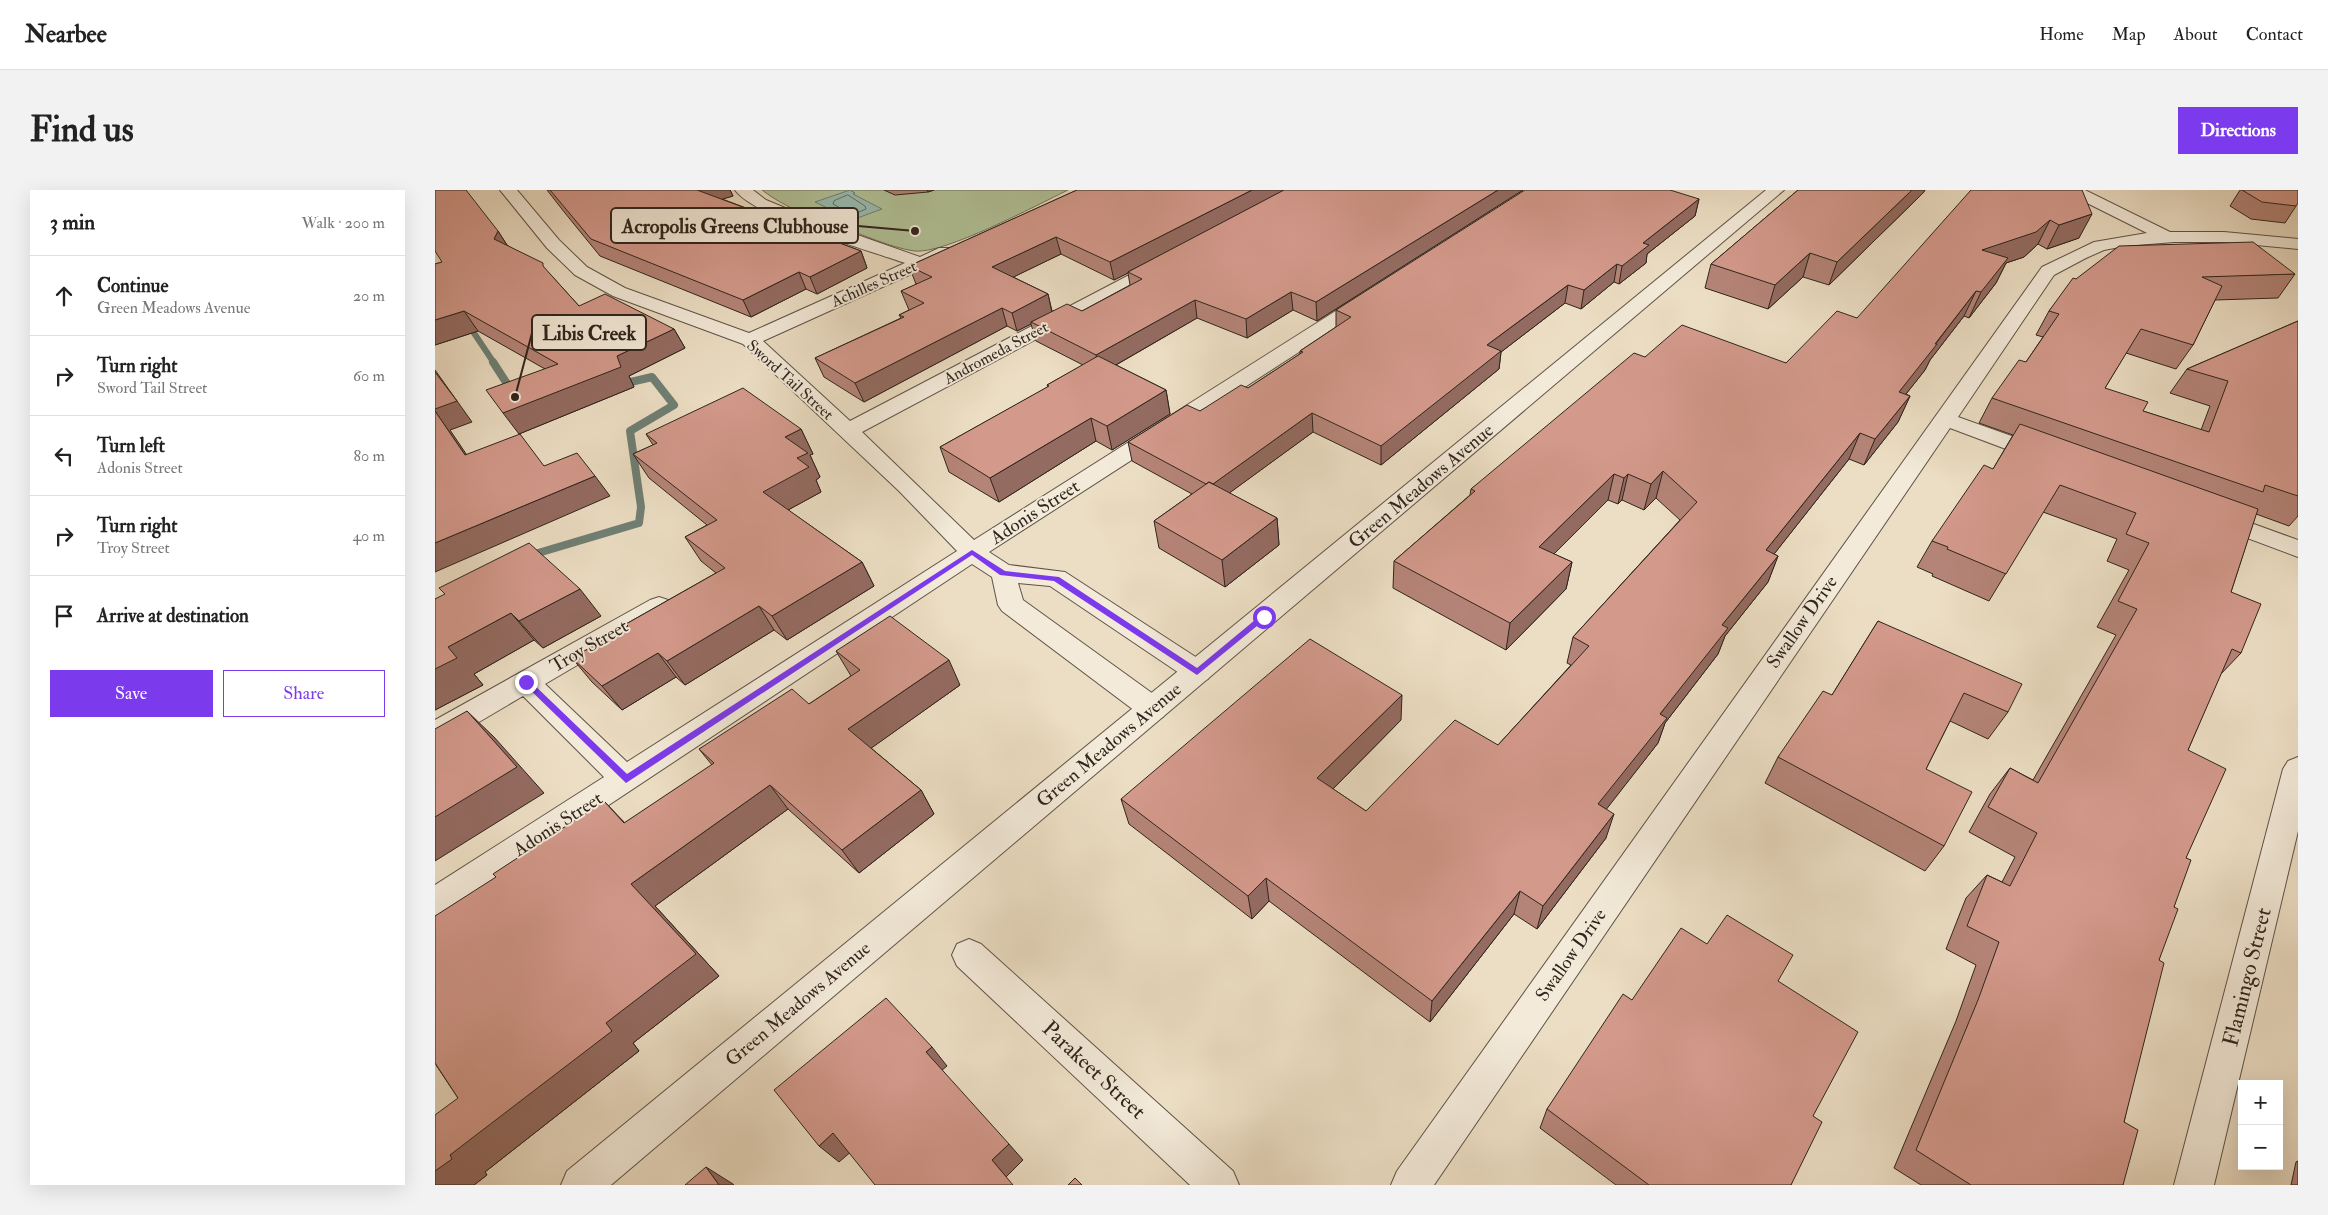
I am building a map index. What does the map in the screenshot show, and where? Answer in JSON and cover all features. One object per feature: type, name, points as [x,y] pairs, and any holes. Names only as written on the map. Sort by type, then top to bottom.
[{"type":"street","name":"Sword Tail Street","points":[[508,190],[553,244],[581,271],[619,292],[750,340],[907,486],[972,552],[1003,573],[1056,578],[1197,672]]},
{"type":"street","points":[[743,190],[760,203],[806,223],[921,262]]},
{"type":"street","name":"Green Meadows Avenue","points":[[581,1185],[1776,190]]},
{"type":"street","points":[[2073,190],[2165,236]]},
{"type":"street","name":"Swallow Drive","points":[[1411,1185],[2048,270],[2099,247],[2165,236],[2249,238],[2298,244]]},
{"type":"street","name":"Achilles Street","points":[[750,340],[956,246]]},
{"type":"street","name":"Andromeda Street","points":[[848,431],[1177,257]]},
{"type":"street","name":"Adonis Street","points":[[435,903],[972,552],[1388,286]]},
{"type":"street","points":[[1944,419],[2065,463]]},
{"type":"street","points":[[2195,511],[2298,549]]},
{"type":"street","points":[[1003,573],[1011,606],[1153,709]]},
{"type":"street","name":"Troy Street","points":[[435,734],[677,595]]},
{"type":"street","name":"Troy Street","points":[[526,682],[626,779]]},
{"type":"street","name":"Flamingo Street","points":[[2194,1185],[2292,829],[2298,769]]},
{"type":"street","name":"Parakeet Street","points":[[969,955],[1219,1185]]},
{"type":"green space","points":[[762,190],[1068,190],[990,228],[946,245],[928,250],[914,251],[886,244],[810,216],[780,202]]},
{"type":"water","points":[[850,190],[855,193],[853,194],[882,209],[852,220],[815,202]]},
{"type":"building","points":[[435,190],[466,190],[498,231],[494,239],[543,263],[543,266],[579,306],[605,294],[674,329],[617,356],[621,367],[503,413],[486,390],[558,364],[464,311],[435,320],[435,264],[442,262],[435,251]]},
{"type":"building","points":[[550,190],[697,190],[861,251],[810,277],[799,272],[743,300],[591,239]]},
{"type":"building","points":[[1077,190],[1252,190],[1110,262],[1056,237],[992,267],[1048,294],[1012,313],[1002,308],[855,383],[815,358],[904,317],[899,315],[924,303],[901,291],[932,277],[909,266]]},
{"type":"building","points":[[1284,190],[1498,190],[1316,302],[1291,292],[1246,319],[1195,300],[1096,355],[1031,322],[1067,304],[1082,311],[1142,279],[1128,272]]},
{"type":"building","points":[[1525,190],[1670,190],[1699,199],[1643,243],[1649,245],[1622,266],[1617,264],[1584,290],[1568,285],[1487,345],[1501,351],[1381,446],[1312,413],[1213,484],[1209,482],[1206,484],[1128,442],[1187,405],[1200,411],[1241,385],[1248,388],[1303,352],[1300,351],[1351,317],[1336,310]]},
{"type":"building","points":[[1798,190],[1912,190],[1837,262],[1810,253],[1775,285],[1711,264]]},
{"type":"building","points":[[1971,190],[2082,190],[2092,214],[2059,225],[2050,220],[2036,232],[1982,250],[2008,258],[1981,292],[1976,291],[1899,392],[1910,396],[1875,439],[1860,433],[1766,550],[1778,556],[1722,625],[1728,628],[1660,714],[1667,718],[1598,804],[1614,814],[1543,906],[1520,891],[1432,1001],[1266,878],[1248,896],[1121,799],[1310,639],[1402,695],[1317,778],[1366,811],[1455,720],[1498,745],[1589,646],[1573,637],[1697,502],[1663,471],[1651,484],[1628,474],[1624,478],[1614,474],[1539,547],[1572,562],[1510,623],[1394,561],[1475,491],[1471,489],[1634,353],[1645,357],[1682,325],[1786,363],[1837,311],[1857,318]]},
{"type":"building","points":[[2242,190],[2298,190],[2298,203],[2296,206],[2262,202]]},
{"type":"building","points":[[2253,242],[2295,274],[2202,277],[2222,286],[2193,345],[2141,329],[2105,388],[2148,402],[2143,411],[2209,432],[2228,381],[2187,369],[2298,321],[2298,496],[2265,485],[2263,492],[1992,398],[2019,360],[2026,362],[2059,314],[2049,311],[2073,278],[2076,279],[2119,246]]},
{"type":"building","points":[[1098,356],[1166,390],[1107,426],[1091,418],[990,478],[940,447],[1049,386],[1047,385]]},
{"type":"building","points":[[435,372],[457,401],[435,409]]},
{"type":"building","points":[[743,388],[801,429],[785,437],[808,453],[797,458],[809,467],[763,492],[862,562],[772,616],[759,606],[667,661],[658,653],[602,686],[572,658],[628,626],[626,624],[725,568],[685,537],[717,520],[633,454],[657,443],[646,434]]},
{"type":"building","points":[[435,411],[465,455],[520,434],[544,466],[577,453],[595,476],[435,543]]},
{"type":"building","points":[[2020,424],[2258,509],[2231,592],[2261,604],[2241,653],[2232,649],[2188,750],[2226,769],[2186,858],[2191,860],[2174,907],[2178,909],[2159,960],[2164,963],[2124,1122],[2138,1130],[2123,1185],[1971,1185],[1916,1150],[1978,1000],[1999,942],[1967,926],[1987,875],[2010,886],[2037,833],[1988,807],[2010,768],[2038,783],[2137,609],[2118,601],[2149,543],[2126,534],[2136,513],[2060,485],[2006,574],[1932,541],[1984,465],[1993,469]]},
{"type":"building","points":[[1209,482],[1277,518],[1222,560],[1154,521]]},
{"type":"building","points":[[529,543],[580,589],[519,621],[511,613],[448,647],[457,658],[435,669],[435,599],[445,594],[439,588]]},
{"type":"building","points":[[890,616],[949,660],[848,729],[921,790],[842,850],[770,785],[631,884],[696,954],[606,1023],[612,1031],[450,1155],[452,1159],[435,1171],[435,1115],[458,1098],[435,1063],[435,916],[496,877],[493,874],[604,801],[624,823],[714,763],[699,749],[792,689],[809,704],[860,670],[836,651]]},
{"type":"building","points":[[1878,621],[2022,684],[2008,712],[1964,693],[1926,769],[1972,792],[1944,846],[1778,757],[1823,691],[1832,695]]},
{"type":"building","points":[[467,711],[517,767],[435,817],[435,729]]},
{"type":"building","points":[[1727,915],[1793,955],[1778,981],[1858,1032],[1813,1116],[1822,1122],[1791,1185],[1649,1185],[1547,1109],[1623,994],[1632,1000],[1681,928],[1707,944]]},
{"type":"building","points":[[886,998],[932,1047],[926,1052],[1009,1144],[992,1160],[1013,1185],[875,1185],[833,1133],[819,1146],[774,1090]]},
{"type":"building","points":[[706,1167],[719,1185],[685,1185]]},
{"type":"building","points":[[1075,1178],[1082,1185],[1068,1185]]},
{"type":"waterway","points":[[466,321],[494,363]]},
{"type":"waterway","points":[[493,362],[513,393]]},
{"type":"waterway","points":[[528,556],[639,523],[641,507],[630,431],[674,405],[652,377],[618,385]]},
{"type":"place","name":"Acropolis Greens Clubhouse","points":[[915,231]]},
{"type":"place","name":"Libis Creek","points":[[515,397]]},
{"type":"route","points":[[526,682],[626,779],[972,552],[1003,573],[1056,578],[1197,672],[1264,617]]}]
